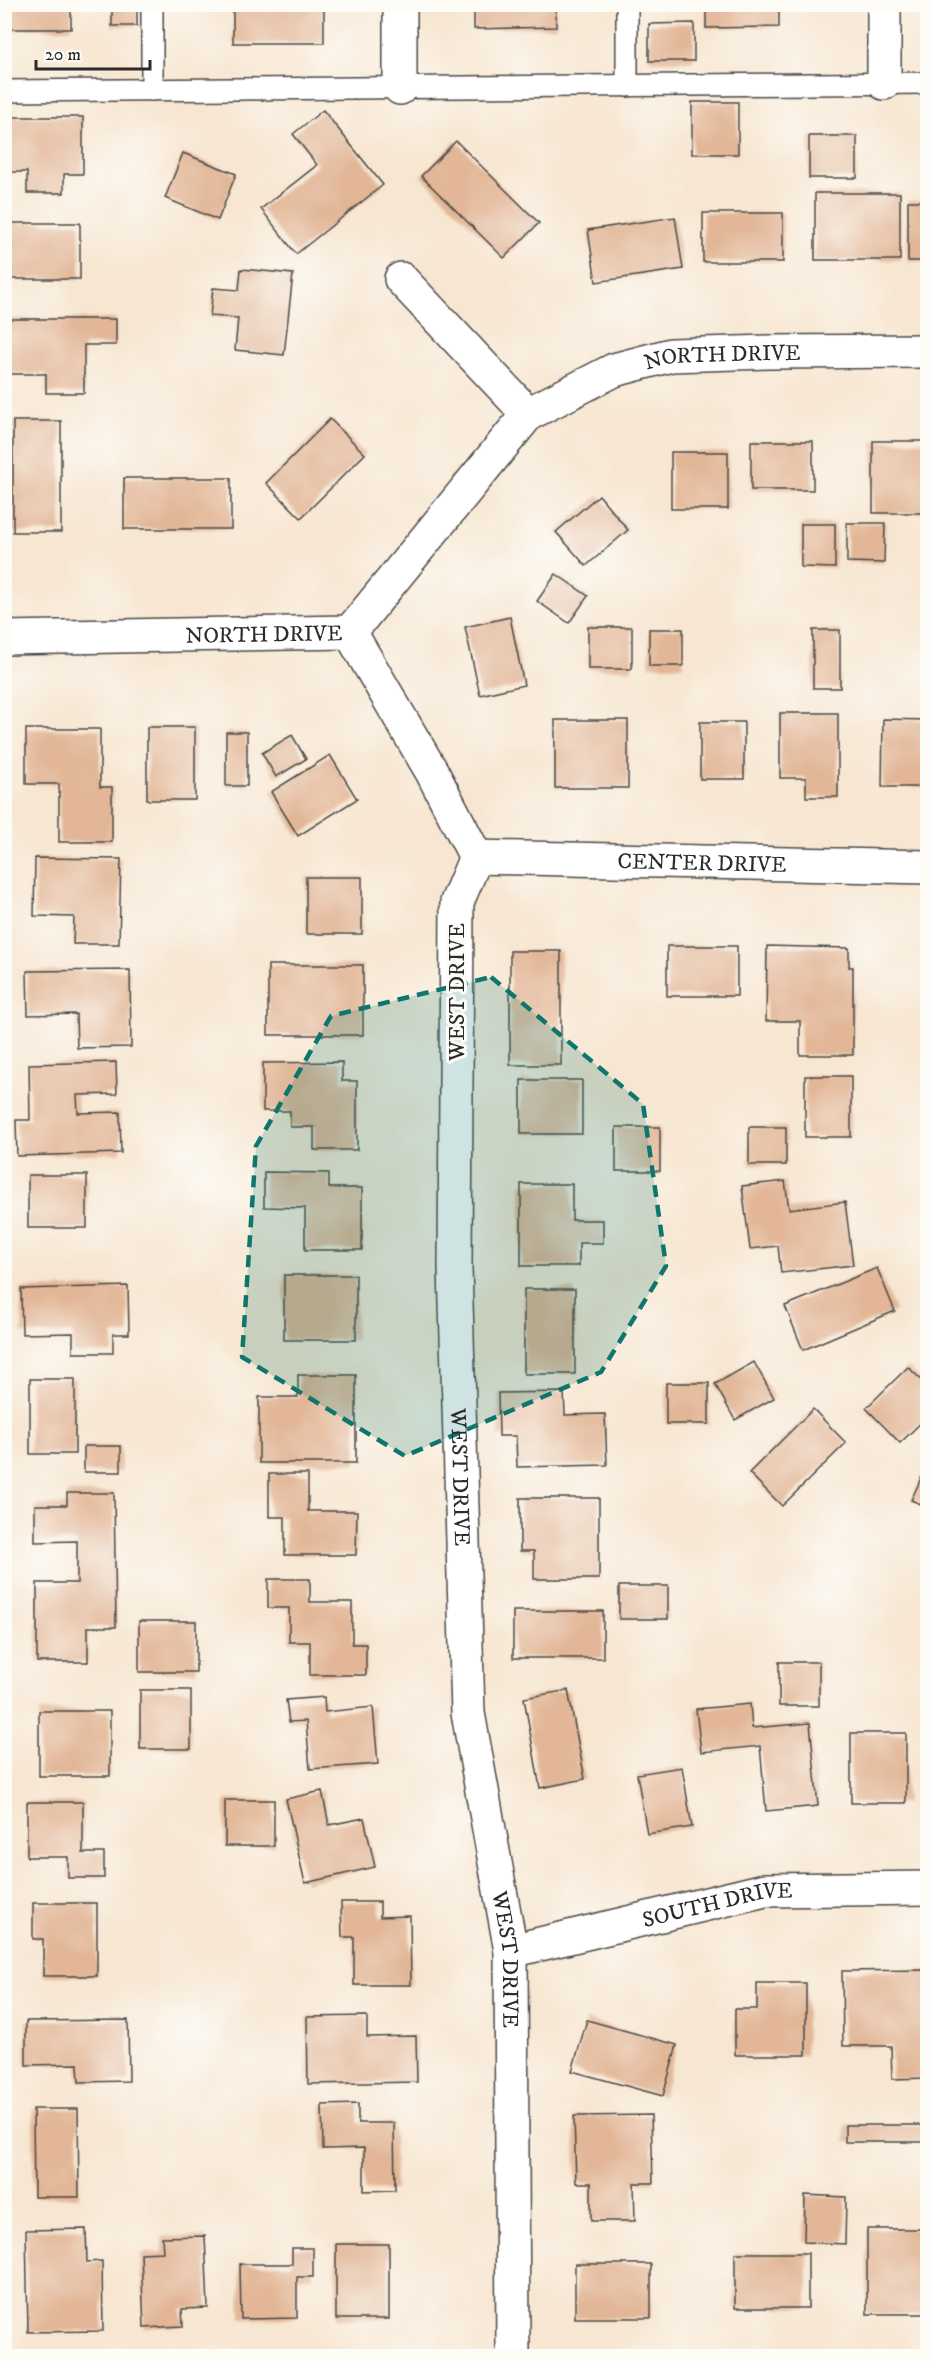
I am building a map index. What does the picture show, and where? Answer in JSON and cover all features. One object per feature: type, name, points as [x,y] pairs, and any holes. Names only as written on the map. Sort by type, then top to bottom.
[{"type":"street","points":[[400,4],[400,88]]},
{"type":"street","points":[[884,4],[884,83]]},
{"type":"street","points":[[401,279],[528,414]]},
{"type":"street","name":"NORTH DRIVE","points":[[4,638],[350,632],[528,414],[614,370],[670,355],[927,351]]},
{"type":"street","points":[[350,632],[432,772],[476,856]]},
{"type":"street","name":"CENTER DRIVE","points":[[476,856],[927,867]]},
{"type":"street","name":"WEST DRIVE","points":[[476,856],[457,902],[455,1268],[468,1713],[511,1951],[513,2356]]},
{"type":"street","name":"SOUTH DRIVE","points":[[511,1951],[765,1890],[927,1888]]},
{"type":"lane","points":[[152,4],[152,90]]},
{"type":"lane","points":[[627,4],[627,86]]},
{"type":"lane","points":[[4,91],[927,83]]},
{"type":"highlighted area","points":[[491,977],[643,1104],[666,1266],[601,1372],[405,1456],[242,1357],[256,1146],[331,1016]]},
{"type":"building","points":[[4,4],[71,4],[71,29],[4,29]]},
{"type":"building","points":[[112,4],[137,4],[137,26],[112,26]]},
{"type":"building","points":[[233,4],[324,4],[324,43],[233,43]]},
{"type":"building","points":[[474,4],[556,4],[556,27],[474,29]]},
{"type":"building","points":[[706,4],[779,4],[779,27],[706,28]]},
{"type":"building","points":[[694,23],[694,61],[649,61],[649,24]]},
{"type":"building","points":[[692,102],[738,102],[738,154],[692,154]]},
{"type":"building","points":[[323,110],[383,185],[296,254],[261,209],[317,165],[293,134]]},
{"type":"building","points":[[4,117],[83,117],[83,174],[64,174],[64,193],[27,193],[27,172],[4,172]]},
{"type":"building","points":[[809,136],[857,136],[857,178],[809,178]]},
{"type":"building","points":[[456,141],[539,223],[504,258],[421,176]]},
{"type":"building","points":[[183,153],[236,174],[218,220],[165,198]]},
{"type":"building","points":[[815,193],[900,193],[900,260],[815,260]]},
{"type":"building","points":[[908,201],[928,201],[928,261],[908,261]]},
{"type":"building","points":[[703,213],[783,213],[783,262],[703,262]]},
{"type":"building","points":[[675,217],[683,269],[596,282],[588,230]]},
{"type":"building","points":[[6,223],[80,223],[80,279],[6,279]]},
{"type":"building","points":[[241,269],[293,274],[284,355],[235,350],[238,318],[210,316],[213,288],[239,290]]},
{"type":"building","points":[[7,319],[116,319],[116,345],[84,345],[84,393],[46,393],[46,374],[7,374]]},
{"type":"building","points":[[330,419],[365,454],[301,518],[266,483]]},
{"type":"building","points":[[13,421],[61,421],[61,532],[13,532]]},
{"type":"building","points":[[751,441],[813,441],[813,490],[751,490]]},
{"type":"building","points":[[873,441],[928,441],[928,513],[873,513]]},
{"type":"building","points":[[671,452],[728,452],[728,509],[671,509]]},
{"type":"building","points":[[124,478],[231,478],[231,529],[124,529]]},
{"type":"building","points":[[599,495],[628,530],[586,566],[556,532]]},
{"type":"building","points":[[847,523],[885,523],[884,563],[847,562]]},
{"type":"building","points":[[801,524],[835,524],[835,568],[801,567]]},
{"type":"building","points":[[556,574],[588,596],[569,623],[537,601]]},
{"type":"building","points":[[510,617],[524,685],[480,695],[465,627]]},
{"type":"building","points":[[588,627],[632,627],[632,669],[588,669]]},
{"type":"building","points":[[649,629],[683,629],[683,666],[649,666]]},
{"type":"building","points":[[813,630],[840,630],[840,688],[813,688]]},
{"type":"building","points":[[780,713],[838,713],[838,797],[806,797],[806,778],[780,778]]},
{"type":"building","points":[[883,719],[926,720],[928,787],[882,787]]},
{"type":"building","points":[[555,720],[628,720],[628,788],[555,788]]},
{"type":"building","points":[[700,722],[744,722],[744,779],[700,779]]},
{"type":"building","points":[[147,727],[195,727],[195,800],[147,800]]},
{"type":"building","points":[[26,729],[100,729],[100,787],[112,787],[112,842],[59,842],[59,784],[26,784]]},
{"type":"building","points":[[226,732],[247,732],[247,786],[226,786]]},
{"type":"building","points":[[292,735],[306,759],[276,777],[262,753]]},
{"type":"building","points":[[330,755],[357,799],[298,836],[271,792]]},
{"type":"building","points":[[35,858],[121,859],[119,944],[73,944],[74,917],[34,916]]},
{"type":"building","points":[[306,877],[362,877],[362,934],[306,934]]},
{"type":"building","points":[[667,946],[737,946],[737,996],[667,996]]},
{"type":"building","points":[[767,946],[849,948],[849,967],[853,967],[853,1055],[800,1055],[800,1021],[766,1021]]},
{"type":"building","points":[[510,951],[561,951],[561,1065],[510,1065]]},
{"type":"building","points":[[268,965],[363,965],[363,1035],[268,1035]]},
{"type":"building","points":[[130,970],[131,1047],[77,1048],[76,1014],[28,1015],[27,971]]},
{"type":"building","points":[[116,1062],[117,1094],[77,1095],[78,1113],[120,1112],[121,1153],[17,1156],[16,1120],[30,1120],[29,1064]]},
{"type":"building","points":[[342,1062],[342,1081],[357,1081],[357,1150],[314,1150],[314,1127],[290,1127],[290,1111],[263,1111],[263,1063]]},
{"type":"building","points":[[805,1076],[851,1076],[851,1137],[805,1137]]},
{"type":"building","points":[[521,1080],[582,1080],[582,1134],[521,1134]]},
{"type":"building","points":[[616,1127],[660,1127],[660,1171],[616,1171]]},
{"type":"building","points":[[749,1127],[786,1127],[786,1165],[749,1165]]},
{"type":"building","points":[[264,1172],[329,1173],[329,1188],[362,1188],[362,1250],[305,1250],[305,1208],[264,1207]]},
{"type":"building","points":[[28,1175],[87,1175],[87,1228],[28,1228]]},
{"type":"building","points":[[785,1181],[789,1209],[845,1202],[853,1265],[781,1273],[778,1246],[750,1249],[742,1186]]},
{"type":"building","points":[[521,1184],[572,1184],[572,1220],[603,1220],[603,1243],[579,1243],[579,1266],[521,1266]]},
{"type":"building","points":[[877,1268],[895,1311],[803,1350],[785,1306]]},
{"type":"building","points":[[284,1275],[356,1275],[356,1340],[284,1340]]},
{"type":"building","points":[[128,1286],[129,1334],[113,1334],[113,1353],[73,1353],[73,1333],[22,1334],[21,1289]]},
{"type":"building","points":[[524,1289],[575,1289],[575,1374],[524,1374]]},
{"type":"building","points":[[754,1362],[774,1398],[735,1420],[715,1384]]},
{"type":"building","points":[[908,1367],[928,1386],[928,1416],[900,1443],[866,1408]]},
{"type":"building","points":[[298,1375],[356,1375],[356,1463],[259,1463],[259,1397],[298,1397]]},
{"type":"building","points":[[30,1379],[75,1379],[75,1454],[30,1454]]},
{"type":"building","points":[[666,1383],[709,1383],[709,1424],[666,1424]]},
{"type":"building","points":[[564,1392],[565,1415],[605,1414],[607,1465],[517,1467],[516,1436],[499,1436],[498,1393]]},
{"type":"building","points":[[813,1409],[846,1443],[782,1506],[749,1473]]},
{"type":"building","points":[[84,1446],[121,1446],[121,1472],[84,1472]]},
{"type":"building","points":[[928,1464],[928,1507],[911,1500]]},
{"type":"building","points":[[269,1474],[308,1474],[308,1511],[357,1511],[356,1555],[285,1555],[285,1517],[269,1517]]},
{"type":"building","points":[[67,1493],[114,1493],[116,1627],[88,1627],[88,1662],[37,1662],[37,1583],[77,1583],[77,1541],[35,1542],[35,1505],[67,1505]]},
{"type":"building","points":[[520,1498],[599,1498],[599,1579],[534,1579],[534,1551],[520,1551]]},
{"type":"building","points":[[268,1579],[310,1579],[310,1602],[352,1602],[352,1644],[366,1644],[366,1675],[310,1675],[310,1642],[289,1642],[289,1608],[268,1608]]},
{"type":"building","points":[[619,1586],[668,1586],[668,1619],[619,1619]]},
{"type":"building","points":[[513,1611],[603,1611],[603,1658],[513,1658]]},
{"type":"building","points":[[139,1621],[196,1621],[196,1672],[139,1672]]},
{"type":"building","points":[[779,1662],[819,1662],[819,1706],[779,1706]]},
{"type":"building","points":[[140,1690],[191,1690],[191,1749],[140,1749]]},
{"type":"building","points":[[568,1690],[585,1779],[540,1788],[524,1698]]},
{"type":"building","points":[[324,1697],[325,1712],[373,1707],[378,1764],[310,1769],[306,1721],[289,1722],[286,1700]]},
{"type":"building","points":[[750,1704],[752,1728],[810,1723],[818,1806],[766,1811],[760,1746],[701,1752],[696,1709]]},
{"type":"building","points":[[39,1711],[110,1711],[110,1776],[39,1776]]},
{"type":"building","points":[[851,1733],[906,1733],[906,1803],[851,1803]]},
{"type":"building","points":[[682,1767],[692,1827],[647,1834],[637,1774]]},
{"type":"building","points":[[322,1791],[329,1825],[364,1818],[375,1867],[305,1883],[286,1799]]},
{"type":"building","points":[[225,1800],[274,1800],[274,1846],[225,1846]]},
{"type":"building","points":[[27,1802],[83,1802],[83,1853],[104,1853],[104,1878],[68,1878],[68,1857],[27,1857]]},
{"type":"building","points":[[341,1902],[380,1902],[380,1917],[410,1916],[411,1985],[354,1985],[354,1937],[342,1937]]},
{"type":"building","points":[[33,1903],[97,1903],[97,1976],[43,1976],[43,1939],[33,1939]]},
{"type":"building","points":[[928,1970],[928,2078],[892,2079],[891,2046],[843,2046],[842,1971]]},
{"type":"building","points":[[757,1983],[806,1983],[806,2055],[735,2055],[735,2009],[757,2009]]},
{"type":"building","points":[[367,2016],[367,2037],[416,2036],[417,2082],[308,2084],[307,2017]]},
{"type":"building","points":[[128,2020],[129,2081],[79,2082],[78,2064],[26,2065],[26,2021]]},
{"type":"building","points":[[587,2020],[677,2045],[663,2096],[572,2071]]},
{"type":"building","points":[[358,2104],[358,2123],[394,2123],[395,2190],[364,2191],[364,2148],[323,2149],[322,2105]]},
{"type":"building","points":[[33,2109],[78,2109],[79,2197],[34,2197]]},
{"type":"building","points":[[651,2115],[653,2183],[634,2183],[635,2221],[591,2221],[591,2183],[576,2183],[574,2116]]},
{"type":"building","points":[[845,2125],[928,2125],[928,2142],[845,2142]]},
{"type":"building","points":[[805,2195],[846,2197],[845,2244],[804,2242]]},
{"type":"building","points":[[86,2229],[87,2262],[102,2261],[103,2331],[28,2332],[26,2230]]},
{"type":"building","points":[[867,2229],[928,2229],[928,2314],[867,2314]]},
{"type":"building","points":[[205,2236],[208,2308],[182,2309],[183,2326],[144,2328],[141,2253],[163,2252],[162,2237]]},
{"type":"building","points":[[336,2244],[389,2244],[389,2319],[336,2319]]},
{"type":"building","points":[[292,2248],[313,2248],[313,2277],[297,2277],[297,2318],[241,2319],[240,2264],[292,2264]]},
{"type":"building","points":[[735,2253],[808,2253],[808,2308],[735,2308]]},
{"type":"building","points":[[575,2264],[651,2264],[651,2318],[575,2318]]}]
